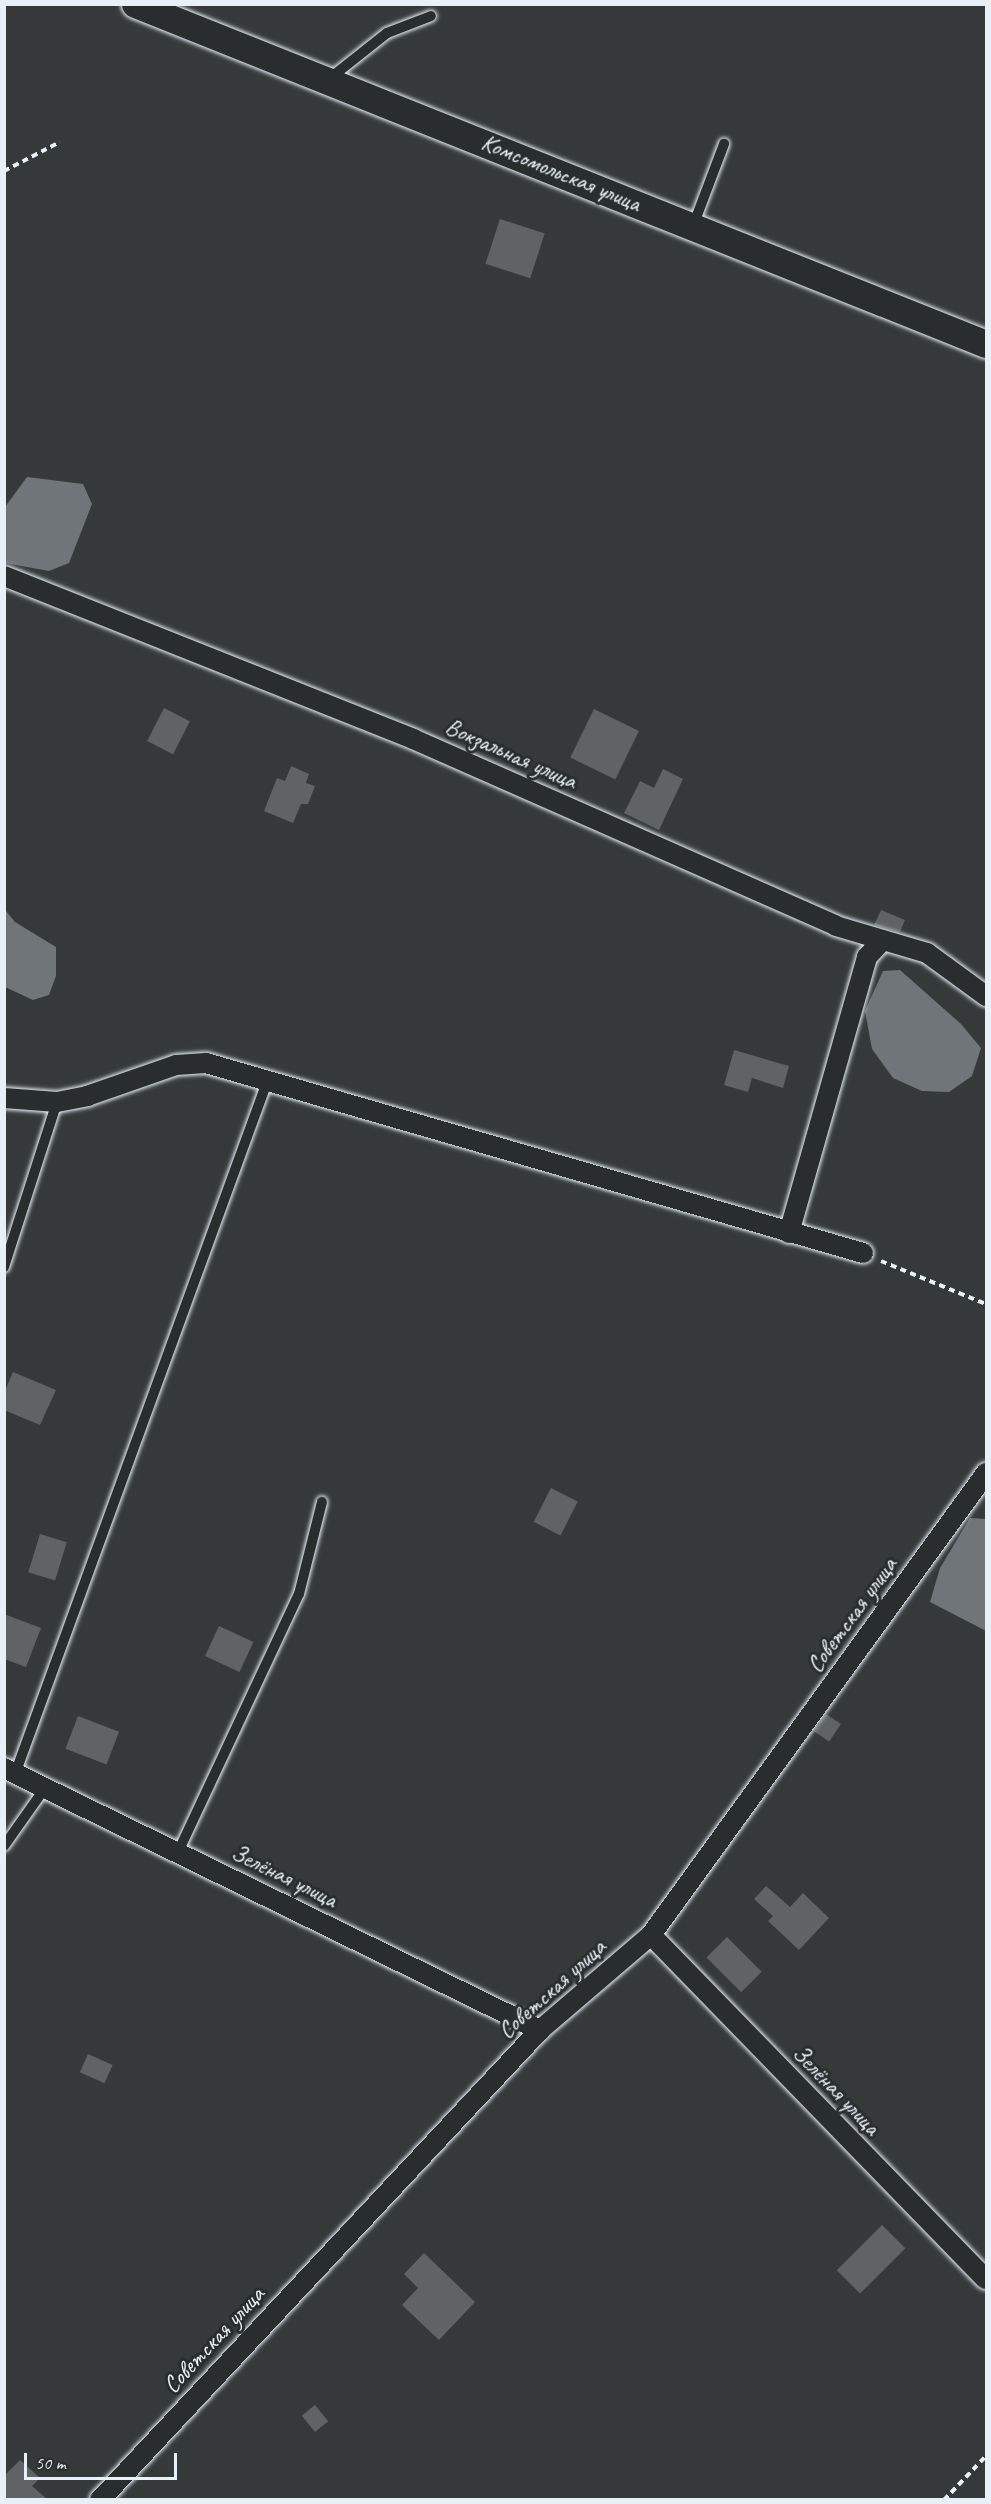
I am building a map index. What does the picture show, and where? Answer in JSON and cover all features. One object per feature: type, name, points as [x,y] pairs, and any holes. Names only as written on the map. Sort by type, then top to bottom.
[{"type":"street","name":"Комсомольская улица","points":[[135,4],[987,344]]},
{"type":"street","name":"Вокзальная улица","points":[[4,576],[413,739],[825,921],[927,953],[987,996]]},
{"type":"street","points":[[789,1233],[867,957],[883,940]]},
{"type":"street","points":[[4,1098],[57,1102],[87,1096],[176,1065],[206,1063],[267,1083],[863,1253]]},
{"type":"street","name":"Советская улица","points":[[100,2499],[540,2030],[651,1935],[987,1473]]},
{"type":"street","name":"Зелёная улица","points":[[10,1771],[540,2030]]},
{"type":"street","name":"Зелёная улица","points":[[651,1935],[987,2279]]},
{"type":"lane","points":[[328,80],[387,33],[431,16]]},
{"type":"lane","points":[[693,226],[724,144]]},
{"type":"lane","points":[[10,1771],[267,1083]]},
{"type":"lane","points":[[4,1267],[57,1102]]},
{"type":"lane","points":[[178,1852],[299,1594],[322,1502]]},
{"type":"lane","points":[[4,1846],[45,1788]]},
{"type":"path","points":[[4,171],[60,142]]},
{"type":"path","points":[[863,1253],[987,1304]]},
{"type":"path","points":[[944,2499],[987,2456]]},
{"type":"shaded area","points":[[27,477],[83,484],[92,504],[69,563],[49,571],[5,563],[5,507]]},
{"type":"shaded area","points":[[6,911],[15,922],[56,947],[56,976],[49,995],[33,1000],[5,987]]},
{"type":"shaded area","points":[[900,970],[961,1024],[981,1048],[972,1076],[949,1092],[922,1091],[893,1078],[872,1049],[865,1011],[883,971]]},
{"type":"shaded area","points":[[970,1518],[986,1519],[986,1631],[930,1602],[940,1568]]},
{"type":"building","points":[[500,219],[545,234],[530,278],[485,264]]},
{"type":"building","points":[[164,708],[190,721],[173,754],[147,741]]},
{"type":"building","points":[[594,709],[639,731],[615,779],[570,758]]},
{"type":"building","points":[[291,766],[309,774],[306,783],[315,786],[308,804],[301,804],[293,823],[264,811],[277,778],[285,781]]},
{"type":"building","points":[[663,769],[683,779],[659,830],[624,813],[640,781],[654,788]]},
{"type":"building","points":[[881,910],[905,920],[900,932],[874,925]]},
{"type":"building","points":[[734,1050],[789,1066],[783,1088],[752,1078],[748,1092],[724,1085]]},
{"type":"building","points":[[13,1372],[56,1390],[40,1425],[4,1410],[4,1393]]},
{"type":"building","points":[[551,1488],[578,1502],[560,1535],[534,1522]]},
{"type":"building","points":[[40,1534],[67,1542],[55,1580],[28,1572]]},
{"type":"building","points":[[4,1614],[41,1628],[26,1667],[4,1659]]},
{"type":"building","points":[[219,1626],[253,1642],[239,1672],[205,1656]]},
{"type":"building","points":[[826,1714],[841,1724],[829,1741],[814,1731]]},
{"type":"building","points":[[78,1716],[119,1732],[107,1764],[65,1749]]},
{"type":"building","points":[[766,1886],[790,1907],[803,1893],[829,1918],[799,1950],[768,1921],[773,1916],[754,1899]]},
{"type":"building","points":[[727,1937],[762,1972],[741,1992],[706,1958]]},
{"type":"building","points":[[88,2054],[113,2065],[105,2083],[80,2072]]},
{"type":"building","points":[[882,2225],[905,2248],[860,2294],[837,2270]]},
{"type":"building","points":[[424,2253],[475,2302],[439,2340],[402,2305],[418,2288],[404,2274]]},
{"type":"building","points":[[315,2405],[328,2421],[315,2432],[302,2416]]},
{"type":"building","points":[[20,2460],[40,2478],[32,2486],[47,2499],[4,2499],[4,2476]]}]
